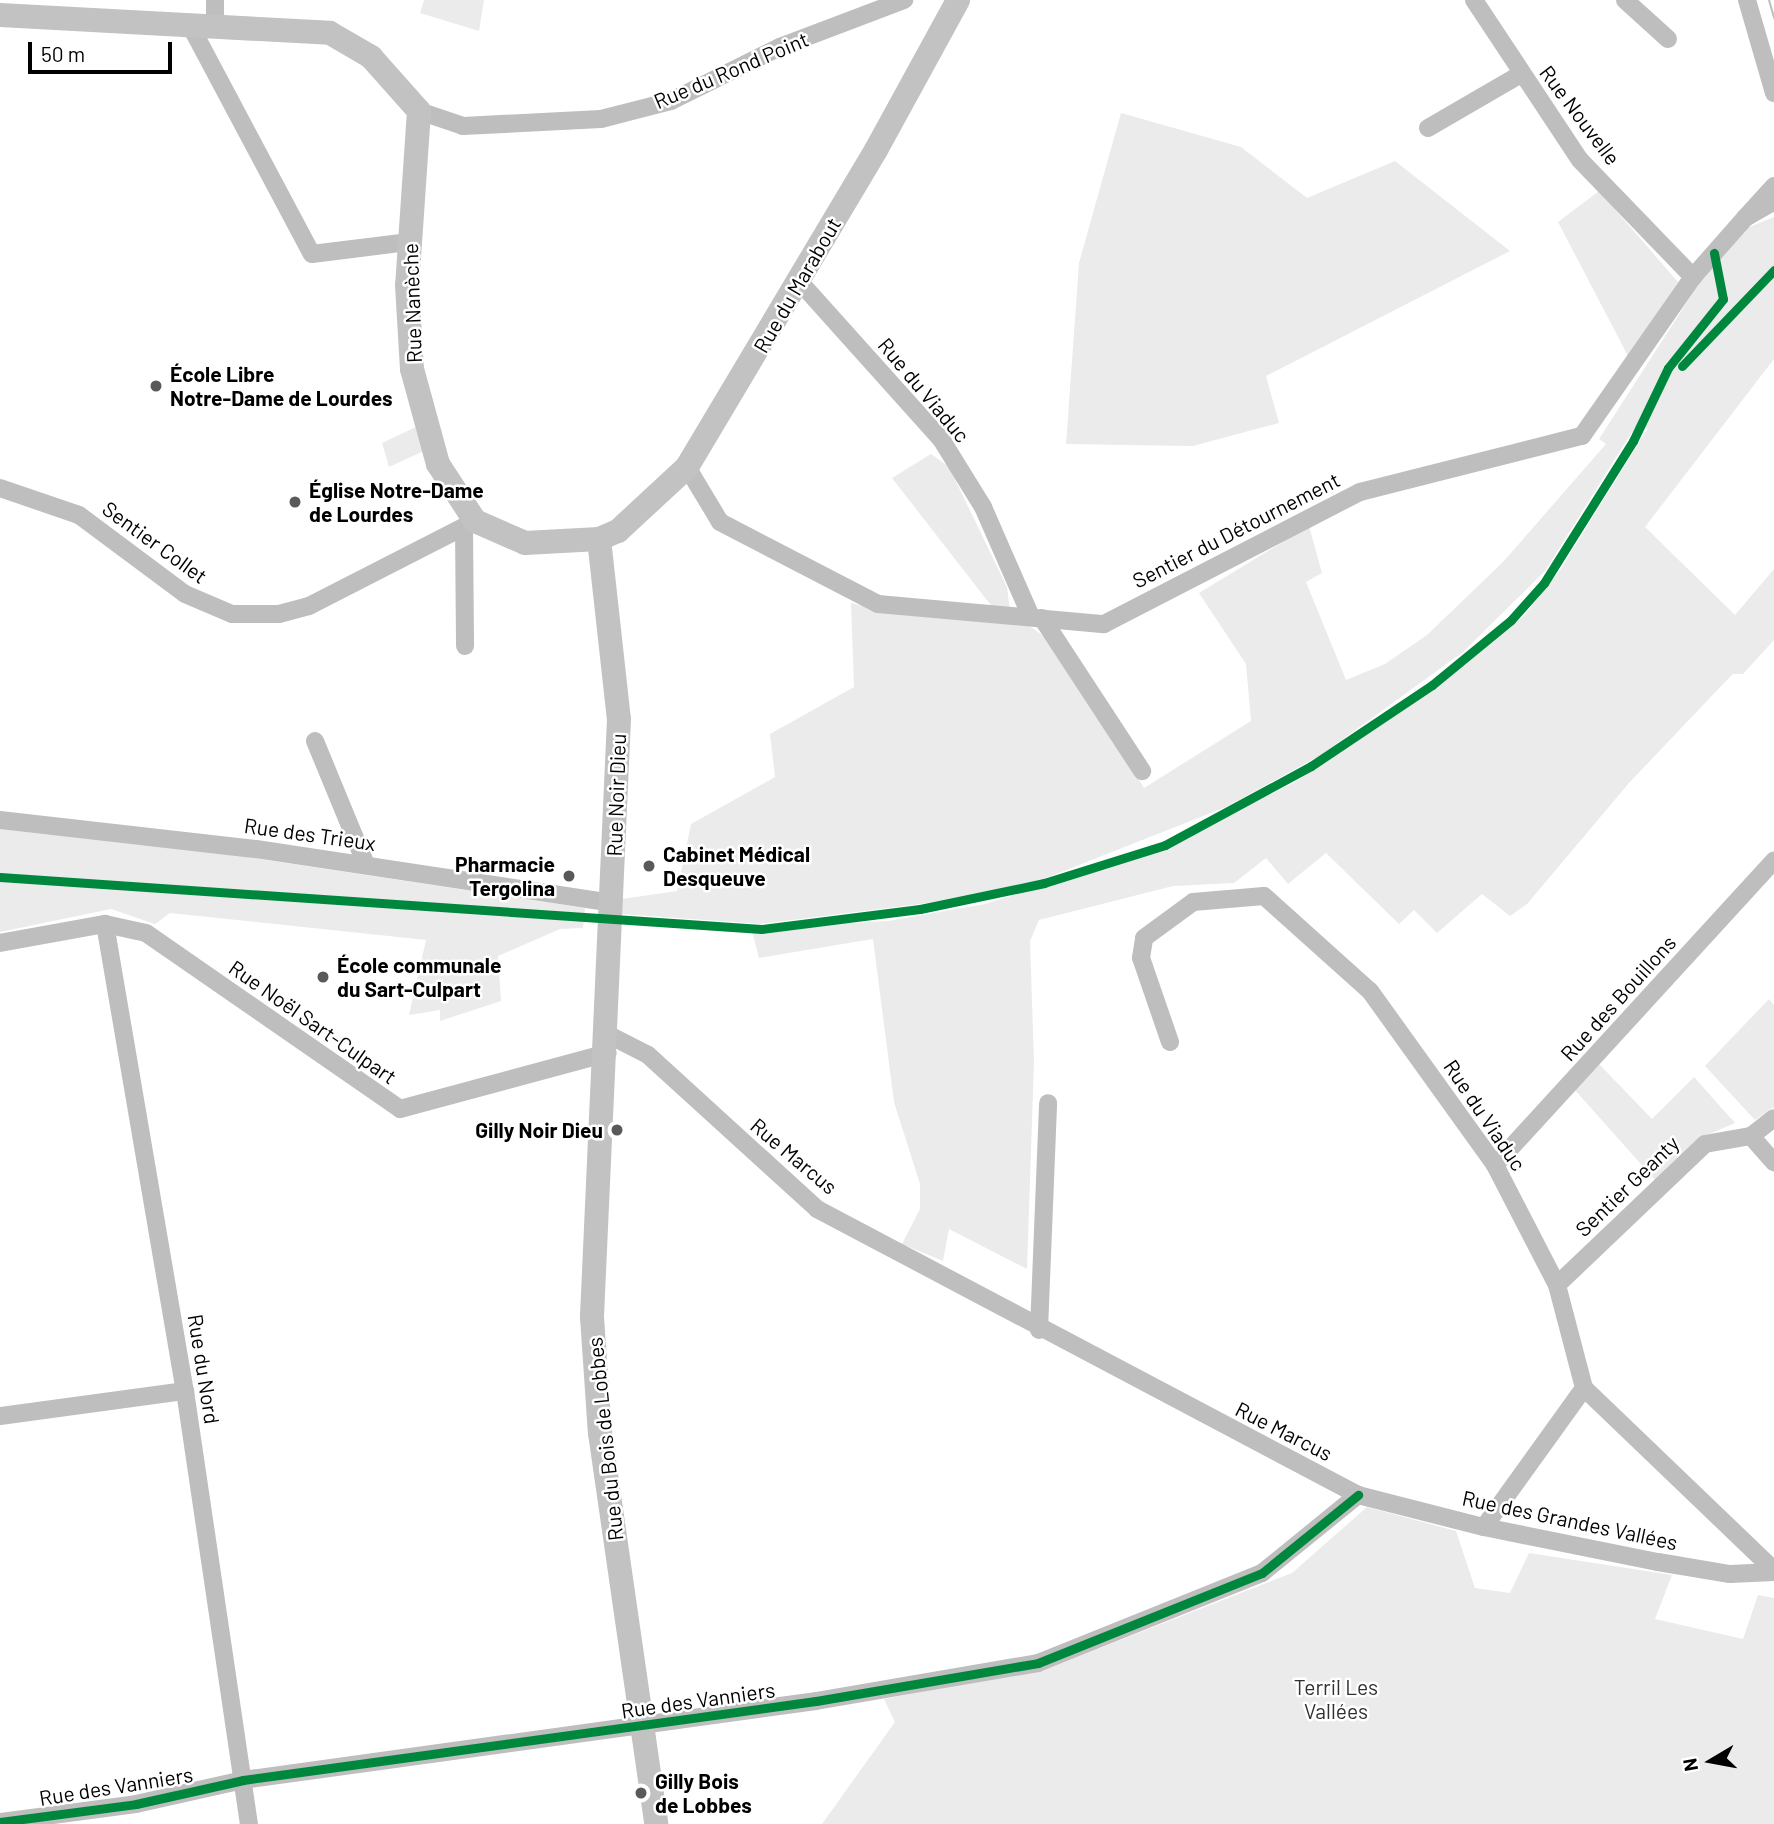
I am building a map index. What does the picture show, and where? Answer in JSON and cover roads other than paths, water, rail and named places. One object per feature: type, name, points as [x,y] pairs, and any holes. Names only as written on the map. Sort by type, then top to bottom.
[{"type":"street","points":[[215,0],[215,26]]},
{"type":"street","name":"Rue du Rond Point","points":[[0,15],[330,33],[371,57],[419,111],[463,126],[601,119],[671,101],[780,47],[904,0]]},
{"type":"street","name":"Rue du Marabout","points":[[599,539],[618,531],[687,467],[799,281],[958,0]]},
{"type":"street","name":"Rue Nouvelle","points":[[1474,0],[1521,75],[1580,160],[1693,277]]},
{"type":"street","points":[[1625,0],[1668,39]]},
{"type":"street","points":[[1747,0],[1774,93]]},
{"type":"street","points":[[190,25],[312,254],[409,242]]},
{"type":"street","points":[[1428,128],[1521,75]]},
{"type":"street","name":"Rue Nanèche","points":[[419,111],[409,242],[412,369],[438,464],[470,524]]},
{"type":"street","name":"Sentier du Détournement","points":[[687,467],[720,522],[878,604],[1104,624],[1360,492],[1582,436],[1693,277],[1774,186]]},
{"type":"street","name":"Sentier du Détournement","points":[[1745,218],[1774,201]]},
{"type":"street","name":"Rue du Viaduc","points":[[799,281],[941,439],[983,507],[1036,618],[1142,771]]},
{"type":"street","name":"Sentier Collet","points":[[0,488],[79,515],[186,594],[232,614],[279,614],[309,606],[470,524]]},
{"type":"street","points":[[465,646],[470,524],[525,543],[599,539]]},
{"type":"street","name":"Rue Noir Dieu","points":[[599,539],[619,719],[608,1044]]},
{"type":"street","points":[[315,741],[366,865]]},
{"type":"street","name":"Rue des Trieux","points":[[0,820],[366,865],[612,903]]},
{"type":"street","name":"Rue des Bouillons","points":[[1495,1166],[1774,861]]},
{"type":"street","name":"Rue du Viaduc","points":[[1170,1042],[1141,958],[1143,938],[1193,902],[1264,896],[1370,991],[1495,1166],[1557,1285],[1584,1388]]},
{"type":"street","name":"Rue Noël Sart-Culpart","points":[[0,943],[105,924],[146,933],[400,1109],[608,1044]]},
{"type":"street","name":"Rue du Nord","points":[[105,924],[185,1391],[249,1824]]},
{"type":"street","name":"Rue Marcus","points":[[608,1044],[648,1055],[817,1209],[1039,1330],[1358,1495]]},
{"type":"street","name":"Rue du Bois de Lobbes","points":[[608,1044],[592,1317],[600,1433],[656,1824]]},
{"type":"street","points":[[1039,1330],[1048,1103]]},
{"type":"street","name":"Sentier Geanty","points":[[1557,1285],[1705,1144],[1751,1136],[1774,1118]]},
{"type":"street","points":[[1751,1136],[1774,1162]]},
{"type":"street","points":[[1485,1527],[1584,1388],[1774,1571]]},
{"type":"street","points":[[0,1416],[185,1391]]},
{"type":"street","name":"Rue des Vanniers","points":[[0,1822],[136,1804],[243,1780],[643,1726],[1038,1663],[1262,1573],[1358,1495]]},
{"type":"street","name":"Rue des Grandes Vallées","points":[[1358,1495],[1485,1527],[1730,1574],[1774,1571]]},
{"type":"tram line","points":[[1769,0],[1774,18]]},
{"type":"place","name":"École Libre Notre-Dame de Lourdes","points":[[156,386]]},
{"type":"place","name":"Église Notre-Dame de Lourdes","points":[[295,502]]},
{"type":"place","name":"Cabinet Médical Desqueuve","points":[[649,866]]},
{"type":"place","name":"Pharmacie Tergolina","points":[[569,876]]},
{"type":"place","name":"École communale du Sart-Culpart","points":[[323,977]]},
{"type":"place","name":"Gilly Noir Dieu","points":[[617,1130]]},
{"type":"place","name":"Gilly Bois de Lobbes","points":[[641,1793]]},
{"type":"park label","name":"Terril Les Vallées","points":[[1336,1699]]}]
